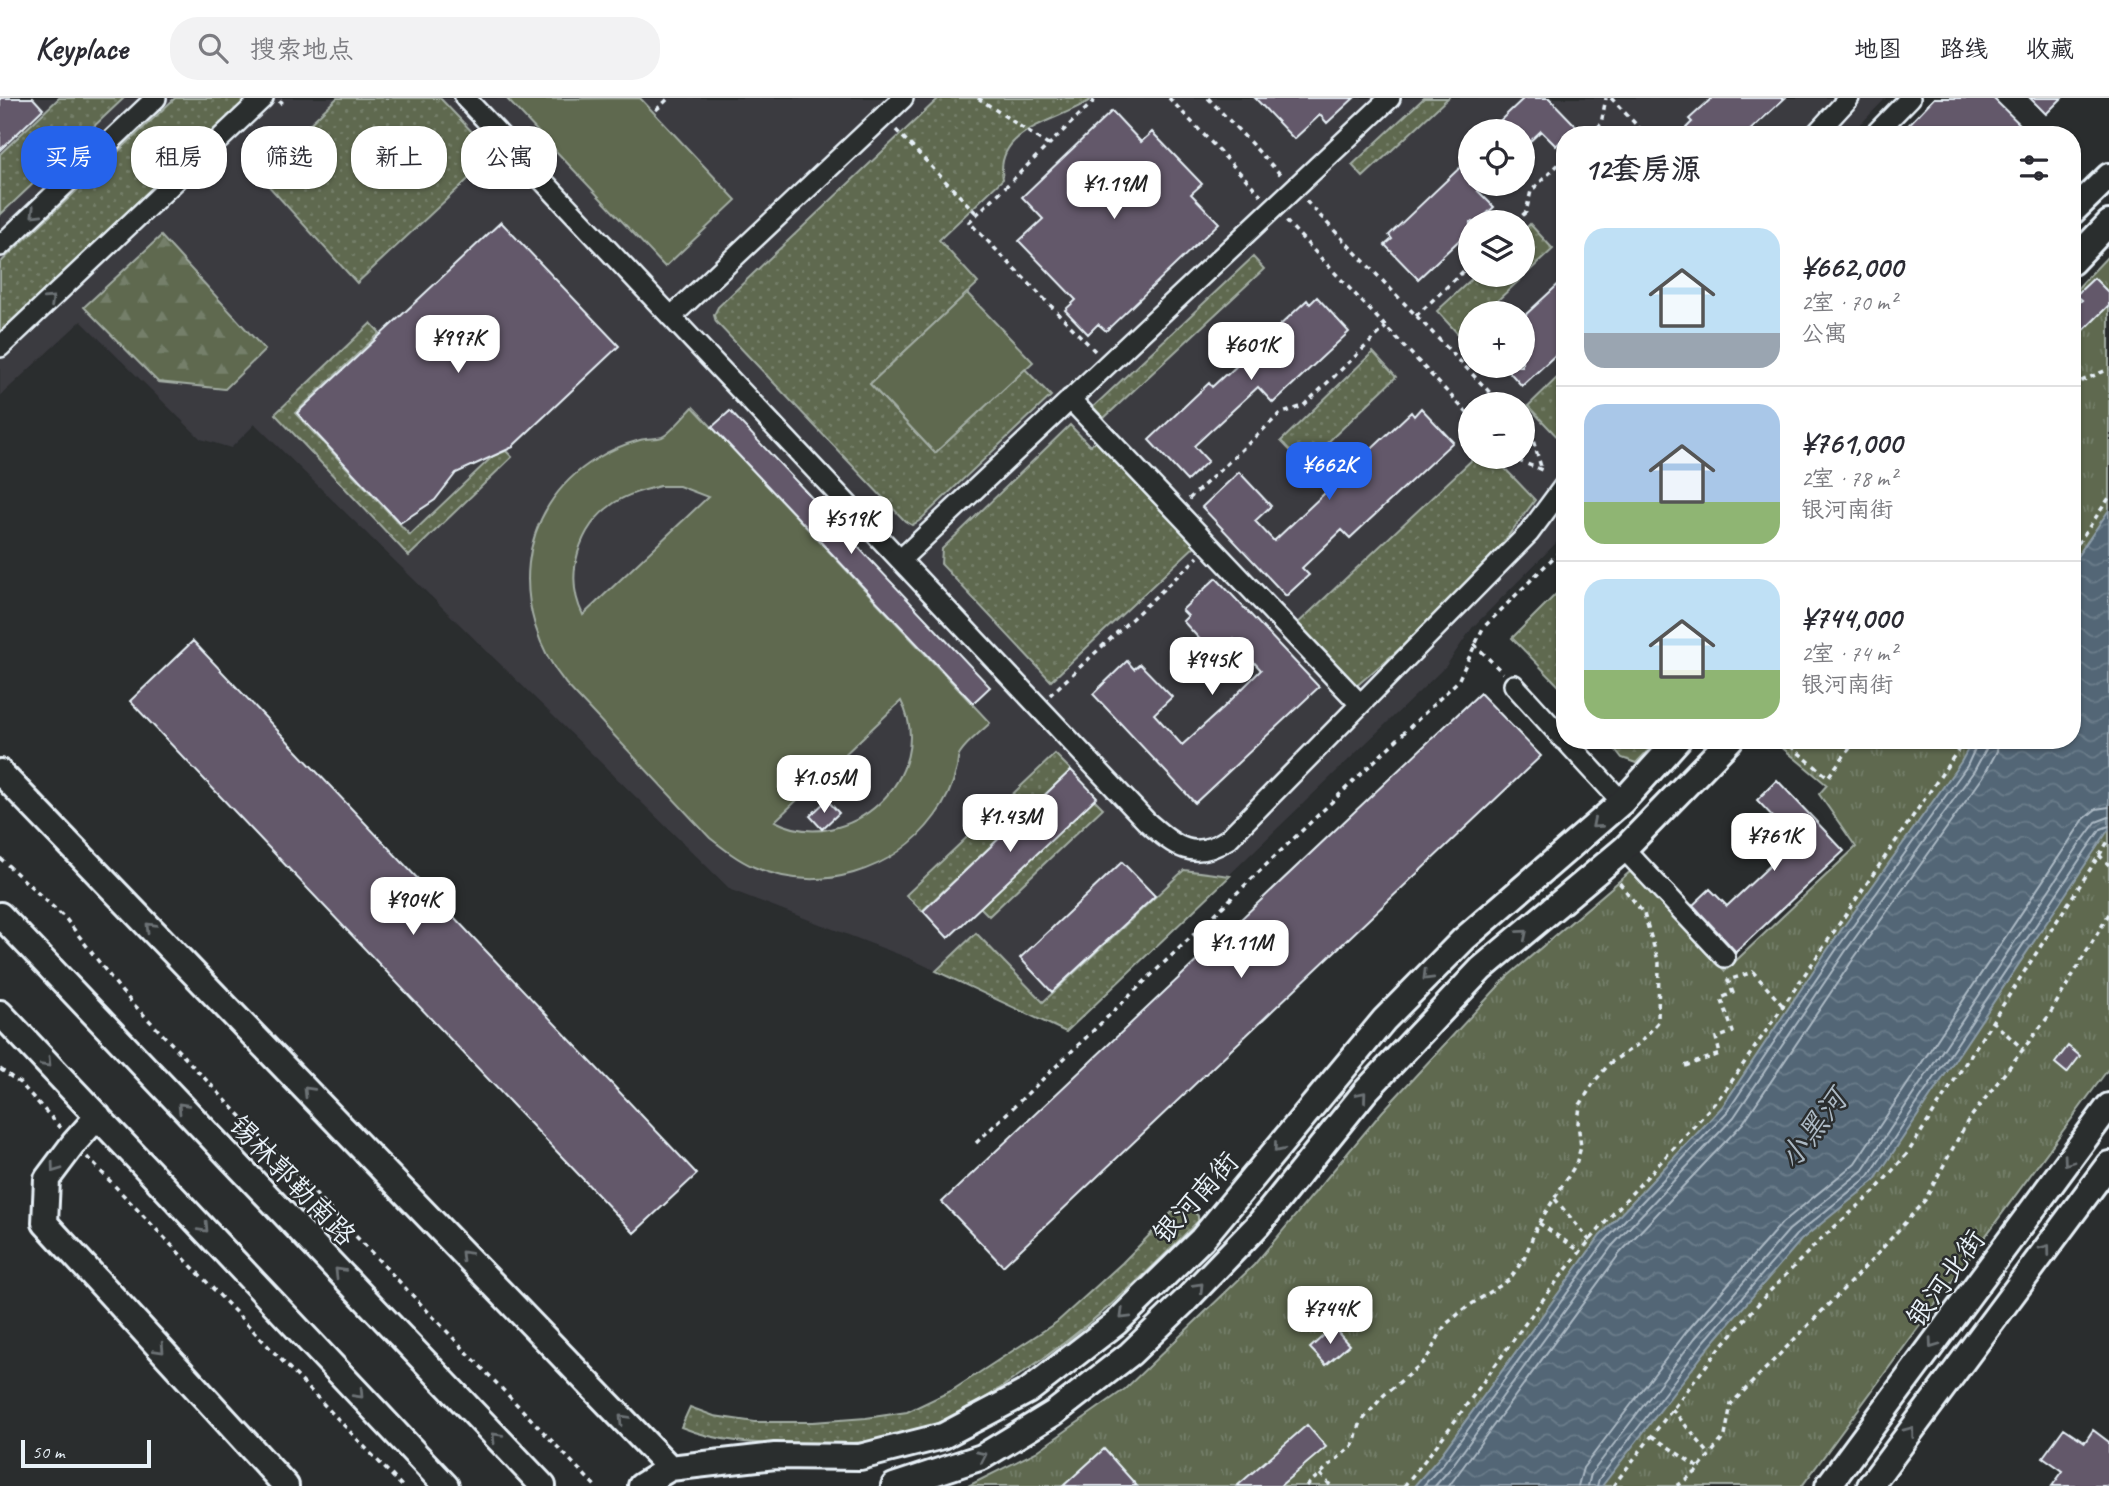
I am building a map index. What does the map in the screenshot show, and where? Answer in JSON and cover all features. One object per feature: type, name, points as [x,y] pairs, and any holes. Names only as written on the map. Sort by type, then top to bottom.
[{"type":"main road","points":[[2081,203],[2109,176]]},
{"type":"main road","points":[[2081,253],[2109,223]]},
{"type":"main road","name":"银河南街","points":[[641,1486],[670,1468],[775,1456],[860,1457],[943,1436],[1027,1391],[1116,1323],[1202,1238],[1384,1020],[1464,939],[1622,802],[1670,749]]},
{"type":"main road","points":[[894,1486],[982,1457],[1054,1413],[1130,1354],[1258,1225],[1365,1092],[1481,969],[1624,849],[1721,749]]},
{"type":"main road","points":[[0,772],[670,1468]]},
{"type":"main road","name":"锡林郭勒南路","points":[[0,915],[542,1486]]},
{"type":"main road","points":[[0,1013],[446,1486]]},
{"type":"main road","name":"银河北街","points":[[1828,1486],[2109,1106]]},
{"type":"main road","points":[[98,1116],[47,1179],[44,1223],[286,1486]]},
{"type":"main road","points":[[1870,1486],[2109,1164]]},
{"type":"lane","points":[[0,246],[156,98]]},
{"type":"lane","points":[[0,346],[263,98]]},
{"type":"lane","points":[[465,98],[1146,821],[1173,844],[1194,851],[1211,850],[1227,839],[1529,533],[1556,497]]},
{"type":"lane","points":[[671,317],[903,98]]},
{"type":"lane","points":[[900,560],[1390,98]]},
{"type":"lane","points":[[1823,126],[1849,98]]},
{"type":"lane","points":[[1883,126],[1910,98]]},
{"type":"lane","points":[[1070,399],[1360,704]]},
{"type":"lane","points":[[1514,685],[1556,730]]},
{"type":"lane","points":[[1573,749],[1622,802]]},
{"type":"lane","points":[[1624,849],[1725,957]]},
{"type":"path","points":[[656,110],[669,98]]},
{"type":"path","points":[[978,98],[1048,145]]},
{"type":"path","points":[[1097,98],[970,222],[1107,364]]},
{"type":"path","points":[[1168,98],[1458,403]]},
{"type":"path","points":[[1208,98],[1489,392]]},
{"type":"path","points":[[1599,126],[1609,98],[1637,126]]},
{"type":"path","points":[[883,117],[977,214]]},
{"type":"path","points":[[1526,210],[1531,191],[1556,167]]},
{"type":"path","points":[[1416,316],[1458,276]]},
{"type":"path","points":[[1177,511],[1280,414],[1303,406],[1386,327]]},
{"type":"path","points":[[2081,381],[2109,369]]},
{"type":"path","points":[[1535,447],[1542,470],[1535,467]]},
{"type":"path","points":[[2081,539],[2109,498]]},
{"type":"path","points":[[1039,707],[1209,546]]},
{"type":"path","points":[[976,1143],[1458,681],[1483,628],[1556,555]]},
{"type":"path","points":[[1474,644],[1514,685]]},
{"type":"path","points":[[1794,749],[1828,777],[1849,749]]},
{"type":"path","points":[[1404,1486],[1581,1252],[1689,1134],[1727,1088],[1959,749]]},
{"type":"path","points":[[1613,1486],[1719,1349],[1767,1294],[1822,1238],[1872,1193],[1907,1154],[2109,840]]},
{"type":"path","points":[[2099,855],[2109,865]]},
{"type":"path","points":[[0,858],[66,919],[122,992],[595,1486]]},
{"type":"path","points":[[1306,1486],[1353,1445],[1361,1422],[1384,1395],[1426,1360],[1445,1325],[1509,1280],[1524,1259],[1539,1223],[1576,1164],[1581,1147],[1578,1123],[1580,1105],[1610,1063],[1640,1043],[1658,1022],[1659,963],[1644,914],[1618,881]]},
{"type":"path","points":[[1677,1486],[1699,1468],[1725,1436],[1731,1404],[1872,1260],[1925,1200],[1967,1122],[2048,1017],[2109,914]]},
{"type":"path","points":[[1685,1066],[1720,1054],[1716,1038],[1733,1032],[1721,998],[1733,993],[1728,980],[1752,972],[1783,1006]]},
{"type":"path","points":[[1992,1021],[2023,1049]]},
{"type":"path","points":[[0,1069],[20,1083],[402,1486]]},
{"type":"path","points":[[1554,1199],[1590,1241]]},
{"type":"path","points":[[1539,1223],[1581,1252]]},
{"type":"path","points":[[1672,1409],[1710,1455]]},
{"type":"path","points":[[1651,1436],[1699,1468]]},
{"type":"path","points":[[1320,1474],[1331,1486]]},
{"type":"shaded area","points":[[0,98],[1886,98],[1859,126],[1556,126],[1556,543],[1472,628],[1446,666],[1066,1032],[911,959],[731,890],[255,424],[231,448],[201,439],[81,321],[0,396]]},
{"type":"green space","points":[[59,98],[124,98],[94,126],[30,126]]},
{"type":"green space","points":[[175,98],[248,98],[218,126],[145,126]]},
{"type":"green space","points":[[337,98],[440,98],[467,126],[461,126],[461,186],[357,283],[271,189],[337,189],[337,126],[307,126]]},
{"type":"green space","points":[[640,98],[736,200],[665,267],[557,152],[557,126],[532,126],[507,99]]},
{"type":"green space","points":[[939,98],[1093,98],[1033,128],[1009,148],[1003,162],[1003,179],[939,240],[978,283],[870,384],[935,453],[1025,369],[1051,396],[912,525],[905,521],[716,322],[714,315],[718,307]]},
{"type":"green space","points":[[1424,98],[1448,98],[1363,177],[1352,165]]},
{"type":"green space","points":[[21,134],[21,189],[28,189],[0,215],[0,154]]},
{"type":"green space","points":[[131,139],[131,189],[152,189],[0,332],[0,263],[78,189],[117,189],[117,153]]},
{"type":"green space","points":[[1535,229],[1553,249],[1535,266]]},
{"type":"green space","points":[[161,236],[265,350],[225,389],[158,382],[84,307]]},
{"type":"green space","points":[[2109,255],[2109,1068],[1802,1486],[968,1486],[1036,1452],[1125,1389],[1254,1265],[1382,1112],[1508,976],[1631,871],[1725,971],[1856,847],[1819,794],[1827,785],[1784,749],[2081,749],[2081,285]]},
{"type":"green space","points":[[1253,257],[1264,269],[1104,418],[1093,407]]},
{"type":"green space","points":[[1463,287],[1512,287],[1497,301],[1458,301],[1458,334],[1437,311]]},
{"type":"green space","points":[[967,293],[1033,362],[935,453],[870,384]]},
{"type":"green space","points":[[371,323],[380,333],[295,413],[410,535],[493,456],[506,451],[512,457],[409,556],[275,414]]},
{"type":"green space","points":[[1373,352],[1396,377],[1304,465],[1281,441]]},
{"type":"green space","points":[[1556,379],[1556,436],[1535,413],[1535,399]]},
{"type":"green space","points":[[693,407],[990,723],[959,755],[951,787],[942,805],[918,835],[899,852],[853,873],[804,879],[779,875],[742,861],[710,838],[566,684],[548,656],[535,626],[529,595],[529,564],[535,533],[549,505],[569,480],[596,459],[629,443],[662,437]],"holes":[[[660,486],[679,486],[708,497],[583,615],[577,600],[575,569],[583,539],[591,525],[619,500]],[[901,701],[909,729],[908,756],[897,782],[880,803],[857,819],[831,829],[803,830],[775,821]]]},
{"type":"green space","points":[[1070,425],[1090,446],[1098,439],[1198,543],[1051,681],[941,564],[942,549]]},
{"type":"green space","points":[[1462,469],[1505,469],[1535,500],[1496,552],[1405,644],[1354,688],[1296,625]]},
{"type":"green space","points":[[1556,594],[1556,683],[1512,638]]},
{"type":"green space","points":[[1615,749],[1649,749],[1636,763],[1622,758]]},
{"type":"green space","points":[[1055,754],[1071,770],[922,911],[906,895]]},
{"type":"green space","points":[[1094,799],[1103,808],[989,916],[980,907]]},
{"type":"green space","points":[[1184,870],[1230,876],[1066,1032],[936,971],[976,933],[1043,1002]]},
{"type":"green space","points":[[1184,1200],[1198,1216],[1198,1221],[1156,1264],[1043,1359],[945,1420],[896,1437],[837,1444],[740,1442],[681,1427],[690,1407],[714,1416],[755,1422],[813,1422],[907,1412],[951,1391],[1057,1322],[1122,1263]]},
{"type":"water","name":"小黑河","points":[[2109,510],[2109,829],[1874,1181],[1801,1240],[1708,1348],[1602,1486],[1414,1486],[1437,1460],[1600,1236],[1722,1107],[1832,943],[1968,749],[2081,749],[2081,551]]},
{"type":"building","points":[[0,98],[33,98],[43,109],[25,126],[21,126],[21,130],[0,150]]},
{"type":"building","points":[[1255,98],[1354,98],[1327,123],[1320,115],[1294,139]]},
{"type":"building","points":[[1524,98],[1549,98],[1576,126],[1556,126],[1556,146],[1541,131],[1535,137],[1535,119],[1502,119]]},
{"type":"building","points":[[1712,98],[1785,98],[1755,126],[1688,126],[1692,122],[1689,119]]},
{"type":"building","points":[[1934,98],[1993,98],[2022,126],[1908,126]]},
{"type":"building","points":[[2030,98],[2062,98],[2046,114]]},
{"type":"building","points":[[1112,111],[1141,142],[1152,132],[1202,184],[1191,194],[1219,223],[1106,331],[1098,324],[1088,334],[1065,310],[1076,300],[1019,241],[1043,219],[1022,197]]},
{"type":"building","points":[[1458,169],[1458,196],[1483,196],[1494,207],[1491,210],[1458,210],[1458,241],[1418,279],[1385,245],[1392,239],[1389,235]]},
{"type":"building","points":[[501,222],[619,346],[513,447],[456,473],[435,500],[400,523],[297,413]]},
{"type":"building","points":[[2094,278],[2109,293],[2109,305],[2081,333],[2082,300],[2081,290]]},
{"type":"building","points":[[1556,286],[1556,354],[1535,374],[1535,306]]},
{"type":"building","points":[[1317,297],[1349,332],[1273,403],[1258,387],[1194,446],[1208,461],[1187,481],[1149,440],[1209,383],[1212,387],[1307,300],[1310,304]]},
{"type":"building","points":[[1515,378],[1531,378],[1522,386]]},
{"type":"building","points":[[1421,408],[1453,442],[1350,538],[1342,530],[1302,568],[1309,575],[1286,596],[1202,507],[1239,472],[1271,506],[1255,521],[1274,541],[1411,412],[1414,416]]},
{"type":"building","points":[[730,411],[990,687],[973,703],[712,427]]},
{"type":"building","points":[[1216,578],[1319,687],[1195,803],[1093,694],[1127,661],[1134,669],[1140,664],[1172,697],[1154,714],[1182,745],[1223,708],[1261,670],[1233,639],[1215,656],[1183,621],[1188,616],[1182,610]]},
{"type":"building","points":[[193,641],[697,1174],[634,1233],[130,701]]},
{"type":"building","points":[[1480,693],[1541,756],[1003,1266],[942,1202]]},
{"type":"building","points":[[1071,770],[1097,797],[948,938],[923,911]]},
{"type":"building","points":[[1777,780],[1844,851],[1736,952],[1693,905],[1710,889],[1727,906],[1796,841],[1757,800]]},
{"type":"building","points":[[827,800],[839,813],[822,829],[810,816]]},
{"type":"building","points":[[1122,862],[1155,896],[1052,992],[1020,958]]},
{"type":"building","points":[[2068,1046],[2080,1056],[2067,1073],[2055,1063]]},
{"type":"building","points":[[1333,1327],[1349,1345],[1326,1365],[1310,1348]]},
{"type":"building","points":[[1307,1425],[1326,1447],[1280,1486],[1237,1486]]},
{"type":"building","points":[[2064,1428],[2085,1442],[2093,1430],[2109,1442],[2109,1486],[2052,1486],[2063,1471],[2043,1457]]},
{"type":"building","points":[[1104,1449],[1137,1486],[1063,1486]]}]
